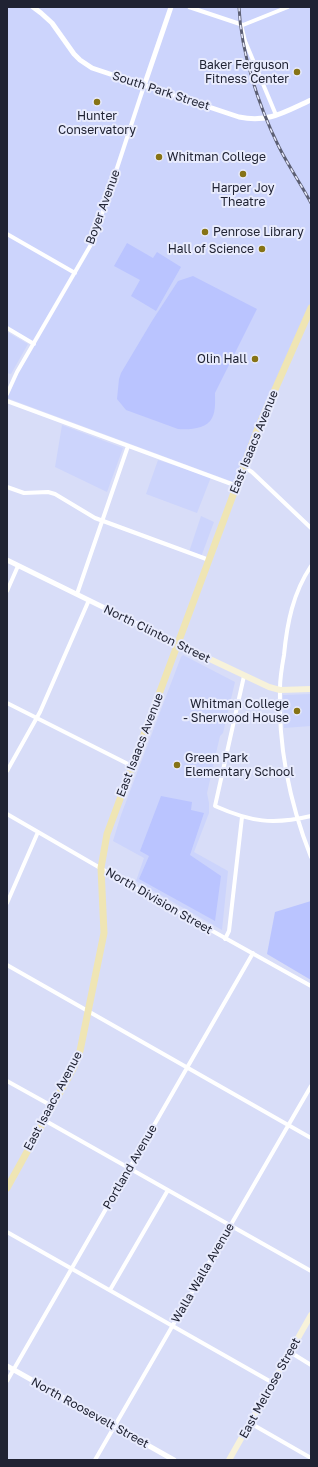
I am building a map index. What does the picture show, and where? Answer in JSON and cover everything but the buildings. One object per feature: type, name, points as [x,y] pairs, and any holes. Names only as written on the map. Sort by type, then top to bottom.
[{"type":"main road","name":"East Isaacs Avenue","points":[[7,1188],[79,1056],[104,933],[101,868],[107,834],[258,428],[310,311]]},
{"type":"main road","name":"North Clinton Street","points":[[178,644],[269,687],[280,690],[311,689]]},
{"type":"main road","name":"East Melrose Street","points":[[229,1460],[311,1315]]},
{"type":"street","name":"South Park Street","points":[[33,7],[47,18],[69,49],[80,60],[99,71],[239,117],[260,120],[311,100]]},
{"type":"street","name":"Boyer Avenue","points":[[7,394],[17,372],[95,236],[171,7]]},
{"type":"street","points":[[189,7],[241,25],[246,25],[288,7]]},
{"type":"street","points":[[241,25],[244,41],[276,115]]},
{"type":"street","points":[[7,234],[75,273]]},
{"type":"street","points":[[7,328],[34,344]]},
{"type":"street","points":[[7,402],[237,486]]},
{"type":"street","points":[[77,594],[128,446]]},
{"type":"street","points":[[244,467],[252,472],[311,528]]},
{"type":"street","points":[[7,487],[24,492],[48,492],[55,494],[88,514],[209,560]]},
{"type":"street","name":"North Clinton Street","points":[[7,560],[178,644]]},
{"type":"street","points":[[7,591],[18,566]]},
{"type":"street","points":[[311,566],[298,591],[290,614],[285,639],[280,690],[284,761],[298,819],[311,857]]},
{"type":"street","points":[[7,771],[37,718],[89,600]]},
{"type":"street","points":[[244,676],[216,806],[242,817],[267,821],[280,822],[311,816]]},
{"type":"street","points":[[7,703],[132,766]]},
{"type":"street","name":"North Division Street","points":[[7,814],[225,939],[311,986]]},
{"type":"street","points":[[225,939],[229,931],[242,817]]},
{"type":"street","points":[[7,903],[38,832]]},
{"type":"street","name":"Portland Avenue","points":[[7,1381],[253,953]]},
{"type":"street","points":[[7,966],[311,1138]]},
{"type":"street","points":[[7,1081],[52,1106]]},
{"type":"street","name":"Walla Walla Avenue","points":[[95,1460],[311,1086]]},
{"type":"street","points":[[44,1120],[311,1271]]},
{"type":"street","points":[[110,1290],[168,1190]]},
{"type":"street","points":[[7,1232],[273,1383]]},
{"type":"street","points":[[290,1352],[311,1365]]},
{"type":"street","name":"North Roosevelt Street","points":[[7,1366],[174,1460]]},
{"type":"street","points":[[250,1423],[311,1458]]},
{"type":"shaded area","name":"Whitman College","points":[[7,7],[311,7],[311,307],[233,482],[7,398],[7,394],[34,344],[7,327]]},
{"type":"shaded area","points":[[127,243],[153,258],[157,252],[181,267],[156,311],[131,296],[140,280],[114,266]]},
{"type":"shaded area","points":[[193,276],[257,309],[215,393],[215,409],[210,422],[202,427],[178,429],[126,410],[117,399],[121,373],[152,321],[178,281]]},
{"type":"shaded area","points":[[7,332],[28,344],[11,374],[7,373]]},
{"type":"shaded area","points":[[62,425],[123,448],[107,492],[55,467]]},
{"type":"shaded area","points":[[158,460],[211,477],[197,513],[146,494]]},
{"type":"shaded area","points":[[201,516],[214,522],[201,557],[189,552]]},
{"type":"shaded area","name":"Green Park Elementary School","points":[[183,655],[235,682],[223,733],[220,736],[207,793],[209,813],[194,852],[228,871],[222,930],[136,881],[144,858],[113,841],[121,815]]},
{"type":"shaded area","name":"Whitman College - Sherwood House","points":[[311,694],[311,726],[284,728],[283,695]]},
{"type":"shaded area","points":[[161,796],[192,802],[191,810],[204,813],[190,855],[221,876],[215,921],[139,879],[149,856],[140,851]]},
{"type":"shaded area","points":[[311,901],[311,980],[267,954],[275,912]]},
{"type":"railway","points":[[239,7],[243,43],[258,97],[279,147],[311,203]]},
{"type":"place","name":"Baker Ferguson Fitness Center","points":[[297,72]]},
{"type":"place","name":"Hunter Conservatory","points":[[97,102]]},
{"type":"place","name":"Whitman College","points":[[159,157]]},
{"type":"place","name":"Harper Joy Theatre","points":[[243,174]]},
{"type":"place","name":"Penrose Library","points":[[205,232]]},
{"type":"place","name":"Hall of Science","points":[[262,249]]},
{"type":"place","name":"Olin Hall","points":[[255,359]]},
{"type":"place","name":"Whitman College - Sherwood House","points":[[297,711]]},
{"type":"place","name":"Green Park Elementary School","points":[[177,765]]}]
